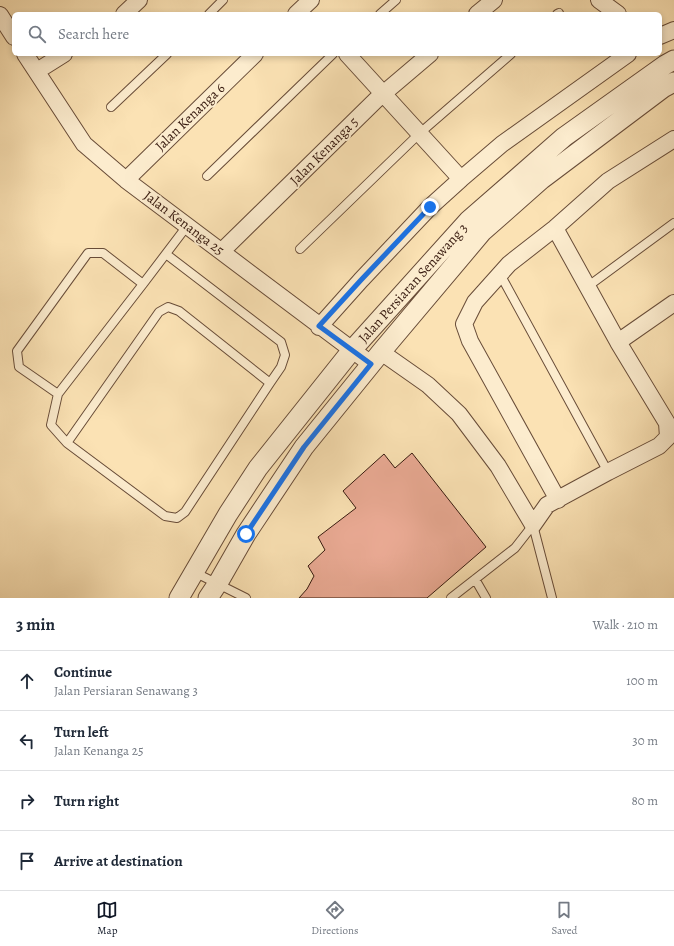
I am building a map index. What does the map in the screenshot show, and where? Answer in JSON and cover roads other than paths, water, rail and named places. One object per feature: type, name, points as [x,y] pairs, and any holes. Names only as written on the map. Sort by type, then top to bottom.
[{"type":"street","points":[[480,12],[494,0]]},
{"type":"street","points":[[599,0],[615,12]]},
{"type":"street","points":[[0,15],[12,33]]},
{"type":"street","points":[[662,35],[674,30]]},
{"type":"street","name":"Jalan Kenanga 25","points":[[26,56],[84,144],[126,180],[222,251],[319,327],[352,350],[376,358],[428,385],[459,414],[498,466],[533,526]]},
{"type":"street","points":[[37,71],[61,56]]},
{"type":"street","name":"Jalan Kenanga 6","points":[[126,180],[253,56]]},
{"type":"street","points":[[349,56],[461,179]]},
{"type":"street","name":"Jalan Kenanga 5","points":[[222,251],[383,93],[428,56]]},
{"type":"street","points":[[319,327],[430,207],[461,179],[502,144],[625,56]]},
{"type":"street","name":"Jalan Persiaran Senawang 3","points":[[179,598],[228,514],[258,468],[352,350],[468,221],[564,136],[674,60]]},
{"type":"street","name":"Jalan Persiaran Senawang 3","points":[[213,591],[246,534],[304,447],[376,358],[482,232],[542,179],[663,88],[674,82]]},
{"type":"street","points":[[558,500],[470,341],[464,324],[476,302],[509,264],[555,228],[608,181],[674,139]]},
{"type":"street","points":[[533,526],[547,505],[659,446],[668,437],[667,423],[618,342],[555,228]]},
{"type":"street","points":[[618,342],[674,303]]},
{"type":"lane","points":[[211,12],[223,0]]},
{"type":"lane","points":[[382,12],[396,0]]},
{"type":"lane","points":[[111,107],[165,56]]},
{"type":"lane","points":[[207,176],[331,56]]},
{"type":"lane","points":[[300,249],[420,133],[509,56]]},
{"type":"lane","points":[[587,287],[674,224]]},
{"type":"lane","points":[[166,254],[281,342],[285,355],[281,367],[185,512],[177,518],[165,516],[67,443],[51,425],[58,394],[187,226]]},
{"type":"lane","points":[[58,394],[18,366],[17,351],[88,253],[103,252],[143,284]]},
{"type":"lane","points":[[500,274],[608,472]]},
{"type":"lane","points":[[67,443],[159,312],[168,307],[179,311],[270,383]]},
{"type":"lane","points":[[451,598],[515,548],[533,526]]},
{"type":"lane","points":[[533,526],[552,598]]},
{"type":"lane","points":[[194,572],[213,591],[246,598]]},
{"type":"lane","points":[[475,580],[486,598]]}]
